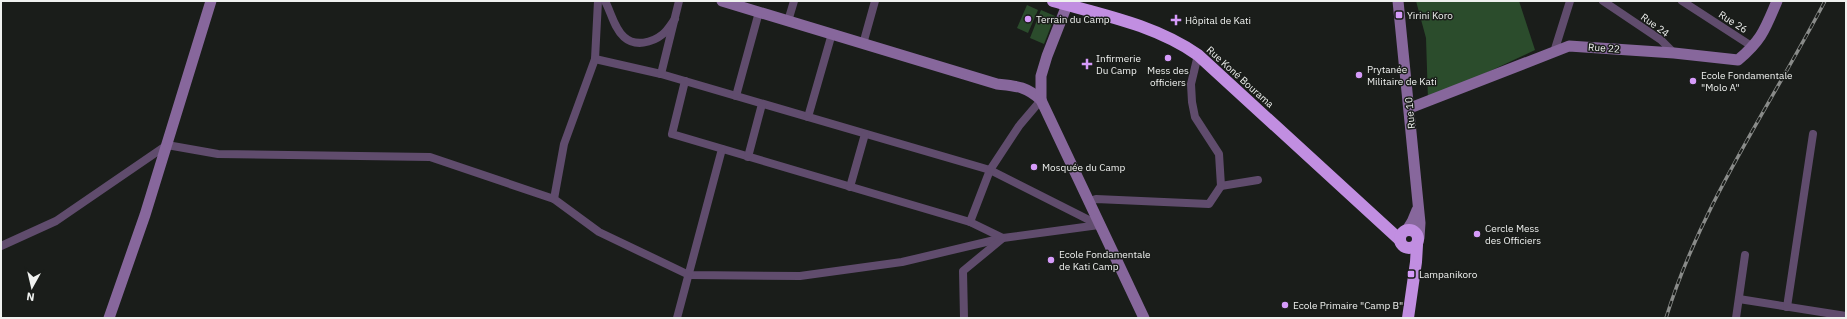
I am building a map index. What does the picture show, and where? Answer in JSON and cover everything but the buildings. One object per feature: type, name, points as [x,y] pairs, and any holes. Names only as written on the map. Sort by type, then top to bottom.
[{"type":"highway","name":"Rue Koné Bourama","points":[[1053,1],[1066,3],[1145,27],[1184,46],[1198,55],[1381,221],[1404,236],[1411,267],[1412,283]]},
{"type":"highway","points":[[1416,232],[1418,242],[1410,248],[1404,236],[1416,232]]},
{"type":"highway","name":"Rue Koné Bourama","points":[[1408,318],[1418,242]]},
{"type":"street","points":[[109,318],[167,145],[211,1]]},
{"type":"street","points":[[554,199],[564,144],[595,59],[598,1]]},
{"type":"street","points":[[605,1],[616,26],[624,37],[635,43],[645,43],[663,34],[675,19]]},
{"type":"street","points":[[661,74],[679,1]]},
{"type":"street","points":[[722,1],[997,84],[1015,86],[1032,91],[1041,100],[1144,318]]},
{"type":"street","points":[[788,21],[794,1]]},
{"type":"street","points":[[863,44],[875,1]]},
{"type":"street","name":"Rue 10","points":[[1398,1],[1410,108],[1420,223],[1418,242]]},
{"type":"street","points":[[1554,52],[1570,1]]},
{"type":"street","name":"Rue 24","points":[[1603,1],[1661,40],[1674,53]]},
{"type":"street","name":"Rue 26","points":[[1682,1],[1753,47]]},
{"type":"street","name":"Rue 22","points":[[1410,108],[1569,46],[1674,53],[1738,60],[1761,38],[1775,2]]},
{"type":"street","points":[[970,222],[990,170],[1019,126],[1041,100],[1041,76],[1066,3]]},
{"type":"street","points":[[736,96],[759,12]]},
{"type":"street","points":[[808,117],[831,37]]},
{"type":"street","points":[[1088,202],[1096,199],[1209,204],[1221,186],[1219,154],[1195,117],[1191,84],[1198,55]]},
{"type":"street","points":[[595,59],[661,74],[990,170],[1099,225]]},
{"type":"street","points":[[1015,86],[1026,84],[1041,76]]},
{"type":"street","points":[[685,81],[672,134],[970,222],[1003,238]]},
{"type":"street","points":[[748,157],[762,104]]},
{"type":"street","points":[[850,187],[865,134]]},
{"type":"street","points":[[1787,307],[1813,134]]},
{"type":"street","points":[[1,246],[56,221],[167,145],[218,154],[430,157],[554,199],[599,232],[689,275],[800,276],[902,262],[1003,238],[1099,225]]},
{"type":"street","points":[[677,318],[722,149]]},
{"type":"street","points":[[1221,186],[1258,180]]},
{"type":"street","name":"Rue 10","points":[[1404,236],[1416,214],[1418,201]]},
{"type":"street","points":[[964,318],[963,271],[1003,238]]},
{"type":"street","points":[[1736,318],[1745,255]]},
{"type":"street","points":[[1739,299],[1845,316],[1846,307]]},
{"type":"green space","points":[[1416,1],[1519,1],[1535,50],[1428,100],[1426,38]]},
{"type":"green space","name":"Terrain du Camp","points":[[1027,5],[1038,10],[1028,33],[1017,28]]},
{"type":"green space","points":[[1041,10],[1055,16],[1044,44],[1030,38]]},
{"type":"railway","points":[[1666,318],[1681,276],[1717,195],[1825,1]]},
{"type":"place","name":"Yirini Koro","points":[[1399,15]]},
{"type":"place","name":"Terrain du Camp","points":[[1028,19]]},
{"type":"place","name":"Hôpital de Kati","points":[[1176,20]]},
{"type":"place","name":"Mess des officiers","points":[[1168,58]]},
{"type":"place","name":"Infirmerie Du Camp","points":[[1087,64]]},
{"type":"place","name":"Prytanée Militaire de Kati","points":[[1359,75]]},
{"type":"place","name":"Ecole Fondamentale \"Molo A\"","points":[[1693,81]]},
{"type":"place","name":"Mosquée du Camp","points":[[1034,167]]},
{"type":"place","name":"Cercle Mess des Officiers","points":[[1477,234]]},
{"type":"place","name":"Ecole Fondamentale de Kati Camp","points":[[1051,260]]},
{"type":"place","name":"Lampanikoro","points":[[1411,274]]},
{"type":"place","name":"Ecole Primaire \"Camp B\"","points":[[1285,305]]}]
